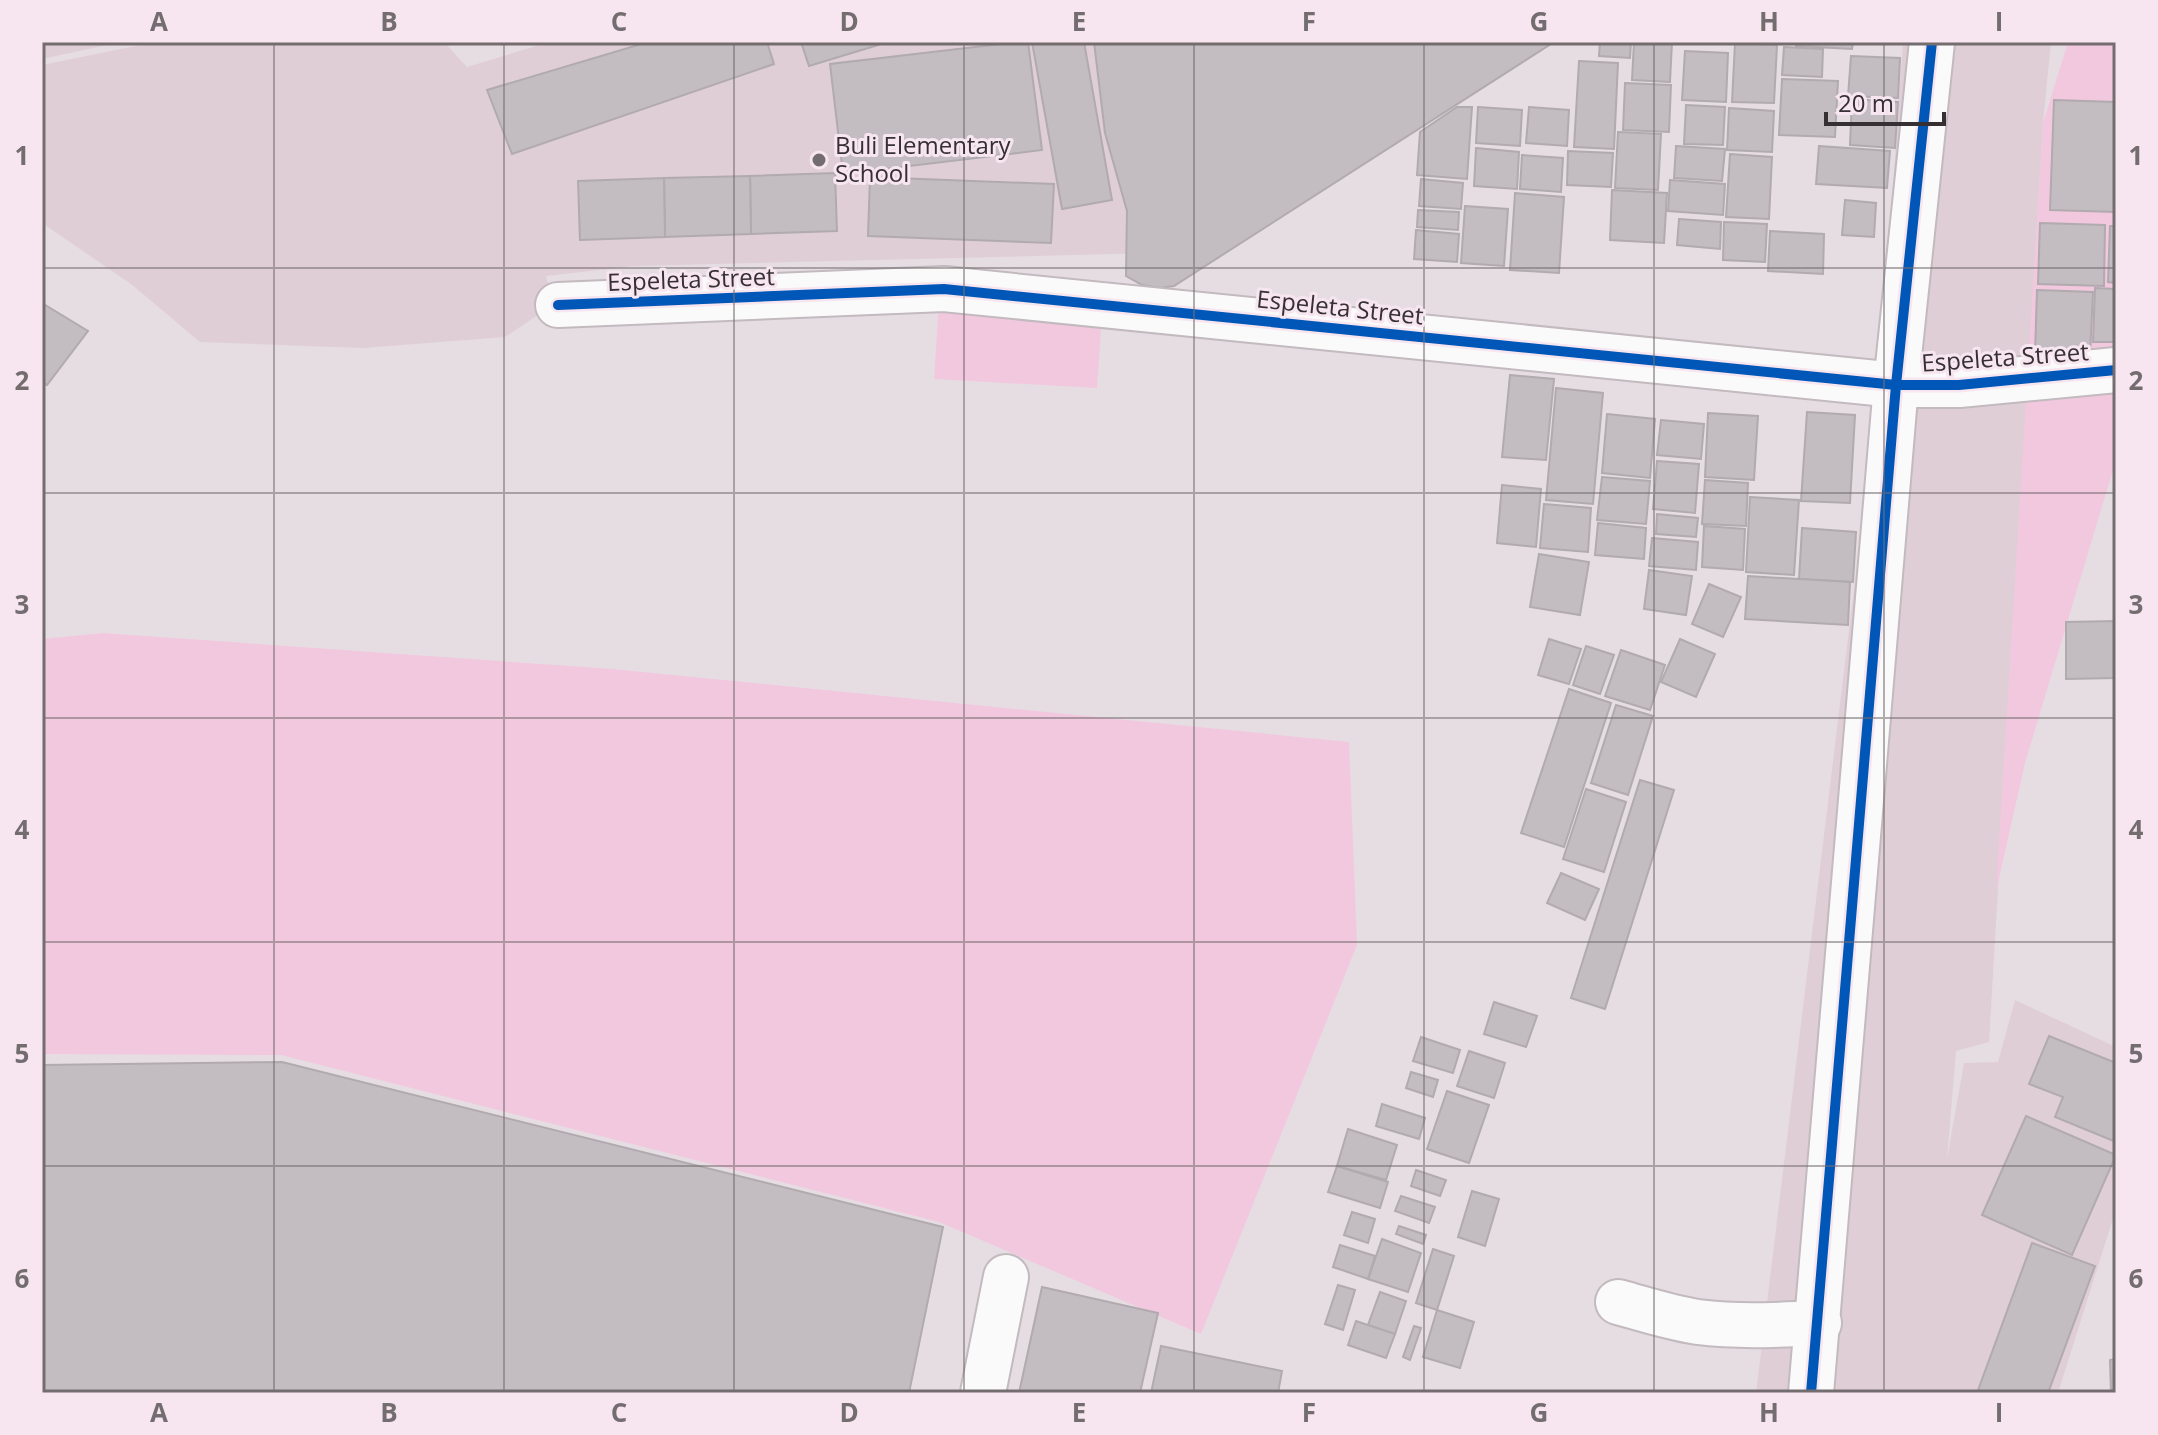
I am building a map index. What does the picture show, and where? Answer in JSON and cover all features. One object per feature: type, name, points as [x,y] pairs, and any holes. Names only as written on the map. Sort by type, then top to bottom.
[{"type":"street","points":[[1811,1393],[1896,385],[1932,42]]},
{"type":"street","name":"Espeleta Street","points":[[558,305],[944,289],[1896,385],[1959,385],[2116,370]]},
{"type":"street","points":[[983,1393],[1006,1277]]},
{"type":"street","points":[[1618,1302],[1697,1322],[1747,1326],[1819,1323]]},
{"type":"shaded area","points":[[42,42],[121,42],[42,59]]},
{"type":"shaded area","points":[[155,42],[444,42],[467,67],[549,42],[1114,42],[1153,253],[635,266],[546,276],[553,305],[505,337],[363,348],[200,342],[131,284],[42,223],[42,65]]},
{"type":"shaded area","points":[[1903,42],[2051,42],[2043,123],[1989,1042],[1956,1051],[1947,1159],[1964,1063],[1998,1062],[2015,1000],[2116,1047],[2116,1209],[2058,1393],[1756,1393],[1879,384]]},
{"type":"shaded area","points":[[2068,42],[2116,42],[2116,460],[2025,763],[1996,892],[2043,123]]},
{"type":"shaded area","points":[[939,304],[1102,313],[1097,388],[934,379]]},
{"type":"shaded area","points":[[103,633],[612,669],[1349,742],[1357,945],[1201,1334],[939,1222],[281,1055],[42,1054],[42,639]]},
{"type":"building","points":[[648,42],[767,42],[774,64],[512,154],[487,90]]},
{"type":"building","points":[[801,42],[888,42],[809,66]]},
{"type":"building","points":[[1028,42],[1042,150],[843,174],[830,64]]},
{"type":"building","points":[[1032,42],[1084,42],[1112,200],[1062,209]]},
{"type":"building","points":[[1094,42],[1554,42],[1174,286],[1160,288],[1142,285],[1126,276],[1127,211],[1105,133]]},
{"type":"building","points":[[1600,42],[1631,42],[1630,58],[1599,56]]},
{"type":"building","points":[[1634,42],[1672,42],[1670,82],[1632,80]]},
{"type":"building","points":[[1796,42],[1853,42],[1852,49],[1796,46]]},
{"type":"building","points":[[1735,43],[1777,45],[1774,103],[1732,102]]},
{"type":"building","points":[[1784,47],[1823,49],[1822,77],[1782,75]]},
{"type":"building","points":[[1685,51],[1728,53],[1726,102],[1682,100]]},
{"type":"building","points":[[1851,56],[1900,58],[1898,98],[1848,96]]},
{"type":"building","points":[[1579,61],[1618,63],[1614,149],[1574,147]]},
{"type":"building","points":[[1782,79],[1838,81],[1835,137],[1779,135]]},
{"type":"building","points":[[1625,83],[1671,85],[1669,132],[1623,130]]},
{"type":"building","points":[[1852,99],[1898,102],[1895,148],[1850,145]]},
{"type":"building","points":[[2054,100],[2116,102],[2116,212],[2050,210]]},
{"type":"building","points":[[1686,105],[1725,107],[1723,145],[1684,144]]},
{"type":"building","points":[[1457,107],[1472,107],[1467,179],[1417,175],[1420,132]]},
{"type":"building","points":[[1478,107],[1522,110],[1520,146],[1476,143]]},
{"type":"building","points":[[1529,107],[1569,110],[1567,146],[1526,143]]},
{"type":"building","points":[[1729,108],[1774,111],[1772,152],[1727,150]]},
{"type":"building","points":[[1618,132],[1661,134],[1658,190],[1615,188]]},
{"type":"building","points":[[1676,146],[1725,149],[1722,181],[1674,178]]},
{"type":"building","points":[[1819,146],[1890,151],[1887,188],[1816,184]]},
{"type":"building","points":[[1476,148],[1519,152],[1517,189],[1474,186]]},
{"type":"building","points":[[1568,151],[1613,153],[1611,187],[1567,185]]},
{"type":"building","points":[[1730,154],[1772,157],[1769,219],[1726,217]]},
{"type":"building","points":[[1522,155],[1563,158],[1561,192],[1520,189]]},
{"type":"building","points":[[835,173],[837,231],[751,234],[750,176]]},
{"type":"building","points":[[750,176],[751,234],[665,237],[664,178]]},
{"type":"building","points":[[870,177],[1054,184],[1051,243],[868,236]]},
{"type":"building","points":[[664,178],[665,237],[580,240],[578,181]]},
{"type":"building","points":[[1421,179],[1463,183],[1461,209],[1419,206]]},
{"type":"building","points":[[1670,180],[1725,184],[1723,215],[1668,211]]},
{"type":"building","points":[[1612,190],[1667,193],[1664,243],[1610,240]]},
{"type":"building","points":[[1515,193],[1564,197],[1559,273],[1510,270]]},
{"type":"building","points":[[1845,200],[1876,203],[1874,237],[1842,235]]},
{"type":"building","points":[[1465,206],[1508,209],[1504,266],[1461,263]]},
{"type":"building","points":[[1418,210],[1459,212],[1458,230],[1417,227]]},
{"type":"building","points":[[1679,219],[1721,222],[1720,249],[1677,245]]},
{"type":"building","points":[[1724,222],[1767,224],[1765,262],[1723,260]]},
{"type":"building","points":[[2040,223],[2105,225],[2104,286],[2038,284]]},
{"type":"building","points":[[2110,226],[2116,226],[2116,283],[2108,282]]},
{"type":"building","points":[[1416,230],[1459,234],[1457,262],[1414,259]]},
{"type":"building","points":[[1770,231],[1824,234],[1823,274],[1768,271]]},
{"type":"building","points":[[2095,288],[2116,289],[2116,342],[2093,342]]},
{"type":"building","points":[[2037,290],[2093,292],[2090,355],[2035,353]]},
{"type":"building","points":[[42,303],[88,331],[47,385],[42,383]]},
{"type":"building","points":[[1510,375],[1554,379],[1546,460],[1502,457]]},
{"type":"building","points":[[1556,388],[1603,393],[1593,504],[1546,500]]},
{"type":"building","points":[[1807,412],[1855,415],[1850,503],[1801,501]]},
{"type":"building","points":[[1708,413],[1758,416],[1754,480],[1705,477]]},
{"type":"building","points":[[1607,414],[1655,419],[1650,478],[1602,473]]},
{"type":"building","points":[[1661,420],[1704,424],[1701,459],[1657,455]]},
{"type":"building","points":[[1657,461],[1699,464],[1695,513],[1653,509]]},
{"type":"building","points":[[1602,477],[1650,481],[1646,524],[1597,520]]},
{"type":"building","points":[[1705,480],[1748,483],[1746,526],[1702,524]]},
{"type":"building","points":[[1502,485],[1541,489],[1536,547],[1497,543]]},
{"type":"building","points":[[1750,497],[1799,500],[1794,575],[1746,572]]},
{"type":"building","points":[[1544,504],[1591,508],[1588,552],[1540,548]]},
{"type":"building","points":[[1657,514],[1698,518],[1696,537],[1656,534]]},
{"type":"building","points":[[1598,523],[1646,528],[1644,559],[1595,555]]},
{"type":"building","points":[[1704,526],[1745,529],[1743,570],[1702,567]]},
{"type":"building","points":[[1802,528],[1856,532],[1853,582],[1799,579]]},
{"type":"building","points":[[1652,538],[1698,542],[1696,570],[1649,566]]},
{"type":"building","points":[[1539,554],[1589,562],[1580,615],[1530,607]]},
{"type":"building","points":[[1649,570],[1692,576],[1686,615],[1644,609]]},
{"type":"building","points":[[1748,576],[1850,582],[1848,625],[1745,619]]},
{"type":"building","points":[[1709,584],[1741,597],[1723,637],[1692,624]]},
{"type":"building","points":[[2116,621],[2116,678],[2066,679],[2066,622]]},
{"type":"building","points":[[1549,639],[1581,649],[1569,684],[1538,675]]},
{"type":"building","points":[[1680,639],[1715,654],[1696,697],[1661,682]]},
{"type":"building","points":[[1586,646],[1614,655],[1600,694],[1573,685]]},
{"type":"building","points":[[1621,650],[1665,665],[1650,710],[1605,696]]},
{"type":"building","points":[[1569,689],[1611,703],[1564,847],[1521,833]]},
{"type":"building","points":[[1616,705],[1653,716],[1628,795],[1591,783]]},
{"type":"building","points":[[1640,780],[1674,790],[1605,1009],[1571,998]]},
{"type":"building","points":[[1586,789],[1626,802],[1604,872],[1563,859]]},
{"type":"building","points":[[1561,873],[1599,889],[1585,920],[1547,903]]},
{"type":"building","points":[[1494,1002],[1537,1016],[1526,1047],[1484,1034]]},
{"type":"building","points":[[2049,1036],[2116,1063],[2116,1142],[2055,1117],[2063,1097],[2029,1084]]},
{"type":"building","points":[[1421,1037],[1460,1050],[1453,1073],[1413,1061]]},
{"type":"building","points":[[1469,1051],[1505,1063],[1494,1098],[1457,1086]]},
{"type":"building","points":[[282,1062],[943,1227],[909,1393],[42,1393],[42,1065]]},
{"type":"building","points":[[1411,1072],[1438,1080],[1433,1097],[1406,1088]]},
{"type":"building","points":[[1447,1091],[1489,1105],[1469,1163],[1427,1149]]},
{"type":"building","points":[[1382,1104],[1425,1118],[1419,1139],[1376,1126]]},
{"type":"building","points":[[2026,1116],[2116,1155],[2072,1255],[1982,1215]]},
{"type":"building","points":[[1348,1129],[1397,1145],[1386,1180],[1337,1166]]},
{"type":"building","points":[[1337,1166],[1388,1182],[1380,1208],[1328,1192]]},
{"type":"building","points":[[1416,1170],[1446,1180],[1440,1196],[1411,1186]]},
{"type":"building","points":[[1472,1191],[1499,1199],[1485,1246],[1458,1237]]},
{"type":"building","points":[[1401,1196],[1435,1207],[1429,1223],[1395,1211]]},
{"type":"building","points":[[1352,1212],[1375,1219],[1368,1243],[1344,1235]]},
{"type":"building","points":[[1399,1226],[1426,1235],[1423,1244],[1396,1234]]},
{"type":"building","points":[[1382,1239],[1421,1253],[1408,1292],[1368,1279]]},
{"type":"building","points":[[2032,1243],[2095,1266],[2048,1393],[1977,1393]]},
{"type":"building","points":[[1340,1245],[1375,1256],[1368,1279],[1333,1267]]},
{"type":"building","points":[[1433,1249],[1454,1256],[1437,1310],[1416,1303]]},
{"type":"building","points":[[1338,1285],[1355,1290],[1343,1330],[1325,1324]]},
{"type":"building","points":[[1042,1287],[1158,1313],[1140,1393],[1019,1393]]},
{"type":"building","points":[[1380,1292],[1406,1301],[1395,1334],[1368,1325]]},
{"type":"building","points":[[1437,1310],[1474,1322],[1460,1368],[1423,1357]]},
{"type":"building","points":[[1356,1321],[1395,1334],[1386,1358],[1348,1345]]},
{"type":"building","points":[[1414,1326],[1421,1328],[1410,1360],[1403,1357]]},
{"type":"building","points":[[1161,1346],[1282,1371],[1278,1393],[1151,1393]]},
{"type":"building","points":[[2116,1359],[2116,1393],[2111,1393],[2110,1360]]},
{"type":"cycle path","points":[[1811,1393],[1896,385],[1932,42]]},
{"type":"cycle path","points":[[558,305],[944,289],[1896,385],[1959,385],[2116,370]]},
{"type":"place","name":"Buli Elementary School","points":[[819,160]]}]
